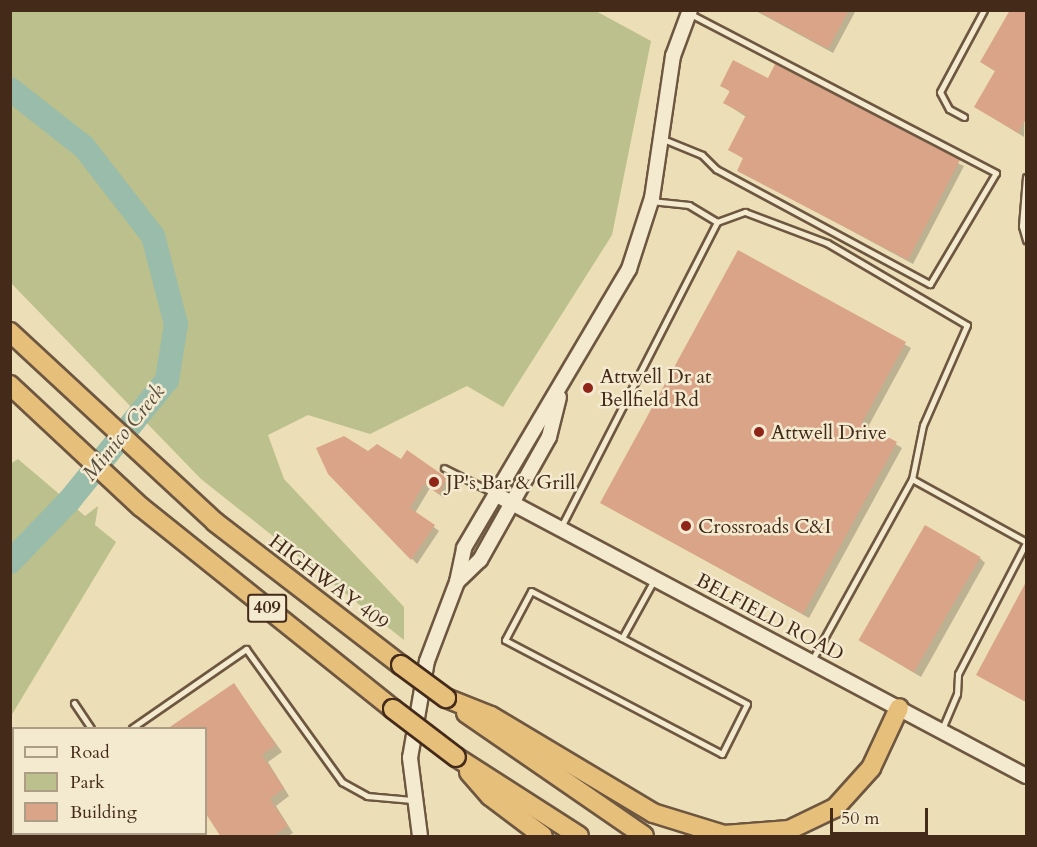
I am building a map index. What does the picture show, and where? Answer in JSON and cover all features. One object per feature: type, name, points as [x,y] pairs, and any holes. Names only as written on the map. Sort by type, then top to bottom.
[{"type":"highway","name":"HIGHWAY 409","points":[[10,332],[61,384],[167,480],[400,665],[644,837]]},
{"type":"highway","name":"409","points":[[10,385],[141,507],[393,709],[456,757],[579,837]]},
{"type":"highway","points":[[446,698],[491,716],[653,813],[724,835],[789,830],[835,808],[871,768],[899,708]]},
{"type":"highway","points":[[456,757],[489,796],[543,837]]},
{"type":"main road","points":[[420,837],[412,800],[410,758],[418,701],[427,661],[457,582],[464,548],[532,427],[559,395],[629,269],[651,200],[673,56],[689,12]]},
{"type":"main road","points":[[457,582],[480,560],[549,436],[559,395]]},
{"type":"main road","name":"BELFIELD ROAD","points":[[495,494],[1026,776]]},
{"type":"lane","points":[[964,117],[949,109],[940,92],[984,10]]},
{"type":"lane","points":[[660,137],[702,155],[716,169],[930,284],[996,172],[689,12]]},
{"type":"lane","points":[[1026,177],[1022,226],[1026,240]]},
{"type":"lane","points":[[651,200],[689,205],[717,222]]},
{"type":"lane","points":[[561,529],[717,222],[745,212],[827,243],[967,325],[923,425],[912,479],[811,662]]},
{"type":"lane","points":[[444,468],[495,494]]},
{"type":"lane","points":[[912,479],[1026,542],[958,674],[957,694],[941,731]]},
{"type":"lane","points":[[622,638],[655,578]]},
{"type":"lane","points":[[531,591],[622,638],[747,704],[722,754],[505,640],[531,591]]},
{"type":"lane","points":[[135,727],[246,648],[342,782],[367,796],[412,800]]},
{"type":"lane","points":[[74,703],[90,727]]},
{"type":"green space","points":[[594,10],[651,41],[612,235],[503,407],[467,386],[370,434],[308,415],[268,435],[284,479],[404,607],[404,640],[201,479],[11,283],[11,11]]},
{"type":"green space","points":[[18,459],[85,516],[98,506],[95,525],[116,542],[11,716],[10,464]]},
{"type":"building","points":[[756,10],[849,10],[828,49]]},
{"type":"building","points":[[1010,10],[1026,10],[1026,119],[1018,133],[974,107],[995,71],[980,62]]},
{"type":"building","points":[[733,60],[768,78],[775,64],[960,160],[908,260],[737,171],[743,158],[728,150],[746,115],[723,103],[730,91],[720,86]]},
{"type":"building","name":"Attwell Drive","points":[[738,250],[906,342],[862,423],[897,442],[803,614],[600,503]]},
{"type":"building","points":[[344,436],[368,451],[377,444],[401,459],[407,450],[447,478],[439,494],[424,484],[410,508],[435,525],[411,560],[328,474],[316,448]]},
{"type":"building","points":[[925,525],[980,557],[914,672],[858,640]]},
{"type":"building","points":[[1026,582],[1026,702],[976,675]]},
{"type":"building","points":[[234,683],[276,745],[262,755],[284,788],[270,799],[288,826],[272,837],[221,837],[207,816],[207,727],[170,727]]},
{"type":"waterway","name":"Mimico Creek","points":[[10,89],[84,147],[153,236],[176,324],[167,380],[69,501],[10,562]]},
{"type":"place","name":"Attwell Dr at Bellfield Rd","points":[[588,388]]},
{"type":"place","name":"Attwell Drive","points":[[759,432]]},
{"type":"place","name":"JP's Bar & Grill","points":[[434,482]]},
{"type":"place","name":"Crossroads C&I","points":[[686,526]]}]
